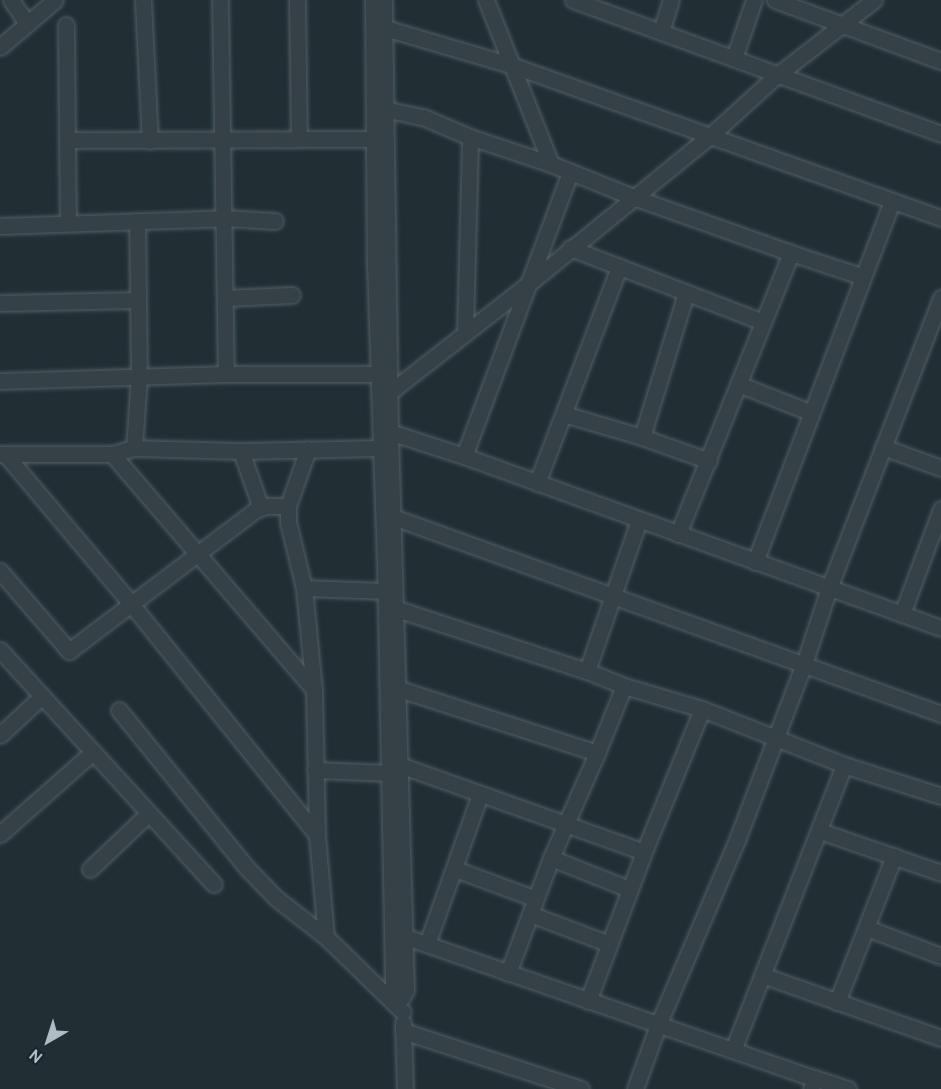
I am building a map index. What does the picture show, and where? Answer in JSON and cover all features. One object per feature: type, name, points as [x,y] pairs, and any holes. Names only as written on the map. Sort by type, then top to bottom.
[{"type":"street","points":[[11,0],[27,24]]},
{"type":"street","points":[[0,47],[55,0]]},
{"type":"street","points":[[143,0],[150,141]]},
{"type":"street","points":[[220,0],[226,374]]},
{"type":"street","points":[[297,0],[299,139]]},
{"type":"street","points":[[373,0],[374,139],[384,374],[390,432],[393,517],[396,688],[393,768],[393,988],[403,1005]]},
{"type":"street","points":[[384,0],[384,374]]},
{"type":"street","points":[[486,0],[551,164]]},
{"type":"street","points":[[661,32],[671,0]]},
{"type":"street","points":[[734,58],[754,0]]},
{"type":"street","points":[[775,0],[941,61]]},
{"type":"street","points":[[405,1089],[403,936],[393,768],[381,448],[385,392],[526,285],[710,136],[776,76],[874,0]]},
{"type":"street","points":[[583,2],[776,76],[941,134]]},
{"type":"street","points":[[66,25],[68,224]]},
{"type":"street","points":[[385,27],[514,66],[941,218]]},
{"type":"street","points":[[384,109],[423,117],[470,137],[551,164],[633,197],[863,277]]},
{"type":"street","points":[[465,332],[470,137]]},
{"type":"street","points":[[67,140],[374,139]]},
{"type":"street","points":[[464,456],[526,285],[570,173]]},
{"type":"street","points":[[755,562],[892,201]]},
{"type":"street","points":[[0,226],[225,218],[275,220]]},
{"type":"street","points":[[134,448],[139,376],[137,221]]},
{"type":"street","points":[[570,248],[763,322]]},
{"type":"street","points":[[678,534],[791,253]]},
{"type":"street","points":[[537,483],[619,267]]},
{"type":"street","points":[[642,437],[686,294]]},
{"type":"street","points":[[225,298],[292,296]]},
{"type":"street","points":[[635,1089],[658,1025],[737,840],[804,664],[829,588],[941,298]]},
{"type":"street","points":[[0,303],[138,300]]},
{"type":"street","points":[[0,381],[226,374],[384,374]]},
{"type":"street","points":[[738,384],[812,413]]},
{"type":"street","points":[[564,414],[642,437],[709,461]]},
{"type":"street","points":[[390,432],[464,456],[941,628]]},
{"type":"street","points":[[884,447],[941,468]]},
{"type":"street","points":[[2,454],[112,454],[134,448],[242,451],[381,448]]},
{"type":"street","points":[[308,449],[288,506],[288,522],[304,588],[314,690],[317,835],[326,937]]},
{"type":"street","points":[[242,451],[261,508]]},
{"type":"street","points":[[2,454],[132,606],[317,835]]},
{"type":"street","points":[[112,454],[314,690]]},
{"type":"street","points":[[0,571],[69,651],[132,606],[196,554],[261,508],[288,506]]},
{"type":"street","points":[[902,614],[935,542],[941,509]]},
{"type":"street","points":[[393,517],[941,714]]},
{"type":"street","points":[[587,671],[639,520]]},
{"type":"street","points":[[304,588],[386,591]]},
{"type":"street","points":[[394,608],[587,671],[624,686],[702,709],[844,765],[941,796]]},
{"type":"street","points":[[0,650],[214,884]]},
{"type":"street","points":[[508,973],[551,858],[624,686]]},
{"type":"street","points":[[396,688],[597,753]]},
{"type":"street","points":[[0,735],[42,696]]},
{"type":"street","points":[[588,1001],[629,889],[702,709]]},
{"type":"street","points":[[119,710],[246,867],[276,898],[326,937],[403,1005]]},
{"type":"street","points":[[0,834],[93,752]]},
{"type":"street","points":[[733,1050],[844,765]]},
{"type":"street","points":[[315,770],[393,768],[480,794],[644,852]]},
{"type":"street","points":[[427,944],[480,794]]},
{"type":"street","points":[[90,869],[149,813]]},
{"type":"street","points":[[820,831],[941,873]]},
{"type":"street","points":[[837,1002],[894,856]]},
{"type":"street","points":[[551,858],[629,889]]},
{"type":"street","points":[[455,869],[536,899]]},
{"type":"street","points":[[530,914],[610,944]]},
{"type":"street","points":[[867,928],[941,956]]},
{"type":"street","points":[[403,936],[733,1050],[813,1083],[848,1089]]},
{"type":"street","points":[[762,975],[941,1038]]},
{"type":"street","points":[[403,1031],[581,1089]]}]
